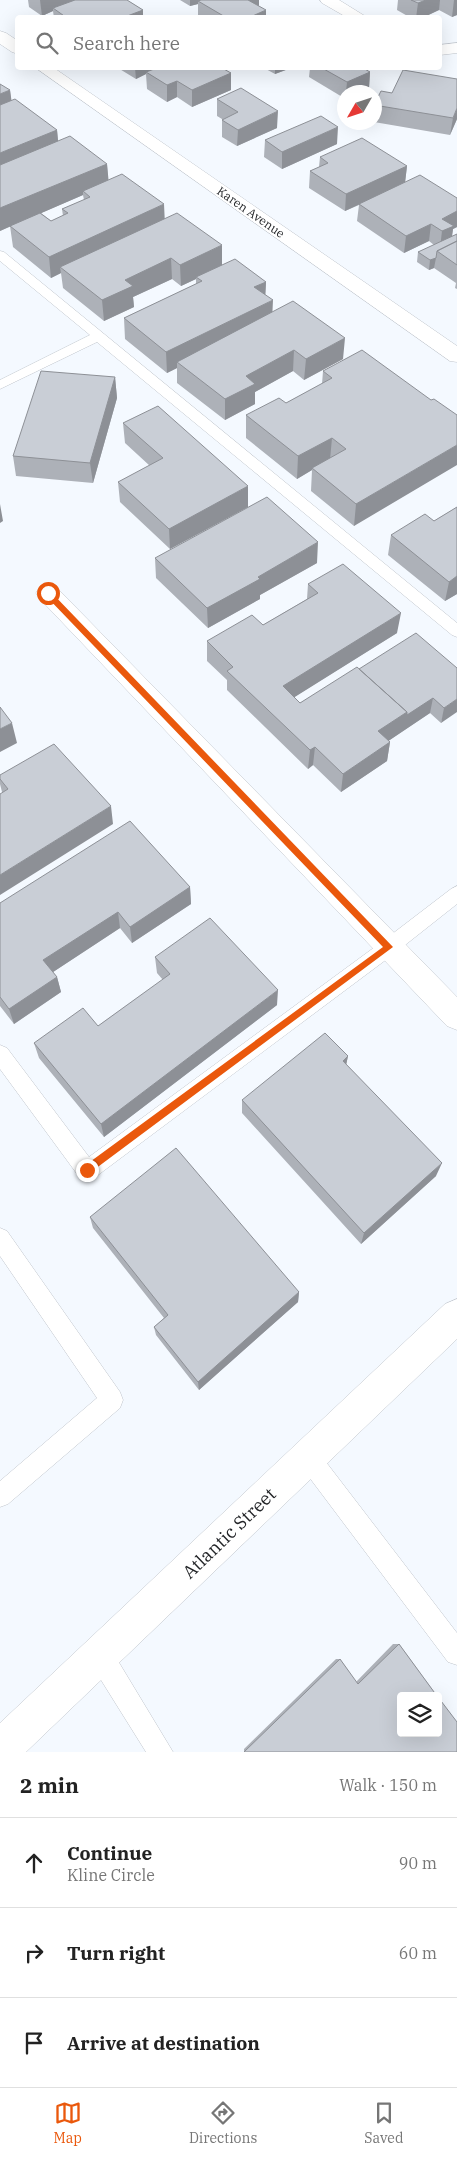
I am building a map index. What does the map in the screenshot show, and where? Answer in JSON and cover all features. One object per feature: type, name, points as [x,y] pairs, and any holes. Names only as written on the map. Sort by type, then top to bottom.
[{"type":"street","points":[[328,0],[355,15]]},
{"type":"street","points":[[0,36],[15,47]]},
{"type":"street","points":[[442,50],[457,48]]},
{"type":"street","name":"Karen Avenue","points":[[47,70],[457,356]]},
{"type":"street","points":[[48,593],[457,1017]]},
{"type":"street","name":"Atlantic Street","points":[[0,1751],[457,1316]]},
{"type":"lane","points":[[0,255],[457,631]]},
{"type":"lane","points":[[0,385],[99,336]]},
{"type":"lane","points":[[0,1054],[87,1170],[389,947],[457,894]]},
{"type":"lane","points":[[0,1238],[112,1400],[0,1496]]},
{"type":"lane","points":[[308,1457],[457,1652]]},
{"type":"lane","points":[[100,1655],[160,1752]]},
{"type":"building","points":[[75,0],[127,0],[143,10],[130,15],[63,15],[53,8]]},
{"type":"building","points":[[248,0],[266,10],[255,15],[222,15],[198,1]]},
{"type":"building","points":[[411,0],[426,0],[418,3]]},
{"type":"building","points":[[152,70],[226,70],[231,73],[192,90],[177,81],[167,85],[146,72]]},
{"type":"building","points":[[326,70],[366,70],[370,72],[347,82]]},
{"type":"building","points":[[403,70],[457,79],[457,108],[453,118],[382,106],[382,91],[392,93]]},
{"type":"building","points":[[0,84],[10,90],[0,94]]},
{"type":"building","points":[[241,88],[278,111],[238,130],[222,120],[238,112],[217,99]]},
{"type":"building","points":[[15,99],[57,130],[0,153],[0,105]]},
{"type":"building","points":[[321,116],[337,126],[282,152],[265,140]]},
{"type":"building","points":[[70,136],[107,164],[0,208],[0,165]]},
{"type":"building","points":[[362,138],[407,166],[346,194],[310,171],[328,163],[320,157]]},
{"type":"building","points":[[122,174],[164,204],[49,257],[10,226],[40,213],[51,221],[68,213],[62,209],[90,197],[83,191]]},
{"type":"building","points":[[420,175],[457,198],[457,211],[442,219],[454,226],[442,231],[431,224],[406,236],[359,204]]},
{"type":"building","points":[[177,213],[222,245],[180,265],[171,258],[125,280],[133,286],[102,300],[60,267]]},
{"type":"building","points":[[457,234],[457,241],[437,251],[436,258],[430,260],[418,252]]},
{"type":"building","points":[[457,241],[457,265],[437,251]]},
{"type":"building","points":[[235,259],[266,282],[254,287],[273,300],[166,352],[124,318],[202,281],[196,277]]},
{"type":"building","points":[[293,301],[345,338],[306,359],[294,350],[246,376],[255,384],[225,399],[177,362]]},
{"type":"building","points":[[362,350],[431,400],[434,399],[457,415],[457,445],[356,504],[312,468],[346,449],[332,438],[298,456],[246,415],[279,398],[286,403],[332,378],[323,371]]},
{"type":"building","points":[[41,371],[115,377],[90,463],[13,456]]},
{"type":"building","points":[[158,406],[248,486],[169,529],[118,482],[163,458],[123,423]]},
{"type":"building","points":[[267,497],[318,542],[258,577],[260,579],[207,608],[155,558]]},
{"type":"building","points":[[457,507],[457,576],[449,582],[391,535],[425,514],[434,521]]},
{"type":"building","points":[[343,564],[401,613],[283,686],[300,703],[357,667],[407,712],[378,731],[390,742],[343,774],[315,747],[310,750],[227,671],[233,667],[207,641],[252,615],[263,625],[318,593],[308,584]]},
{"type":"building","points":[[416,633],[457,668],[457,699],[444,708],[433,698],[407,715],[407,712],[359,669]]},
{"type":"building","points":[[0,707],[12,723],[0,729]]},
{"type":"building","points":[[54,744],[111,806],[0,875],[0,794],[8,789],[0,779],[0,775]]},
{"type":"building","points":[[130,821],[190,887],[130,927],[118,912],[43,960],[57,977],[9,1009],[0,997],[0,903]]},
{"type":"building","points":[[210,918],[278,990],[101,1124],[34,1043],[83,1008],[98,1026],[170,974],[155,957]]},
{"type":"building","points":[[325,1033],[348,1056],[343,1061],[442,1163],[364,1233],[242,1100]]},
{"type":"building","points":[[176,1148],[299,1292],[198,1382],[154,1327],[168,1315],[90,1217]]},
{"type":"building","points":[[399,1644],[434,1692],[397,1692],[397,1737],[442,1737],[442,1702],[457,1722],[457,1752],[244,1752],[340,1659],[358,1684]]},
{"type":"route","points":[[48,593],[389,947],[87,1170]]}]
